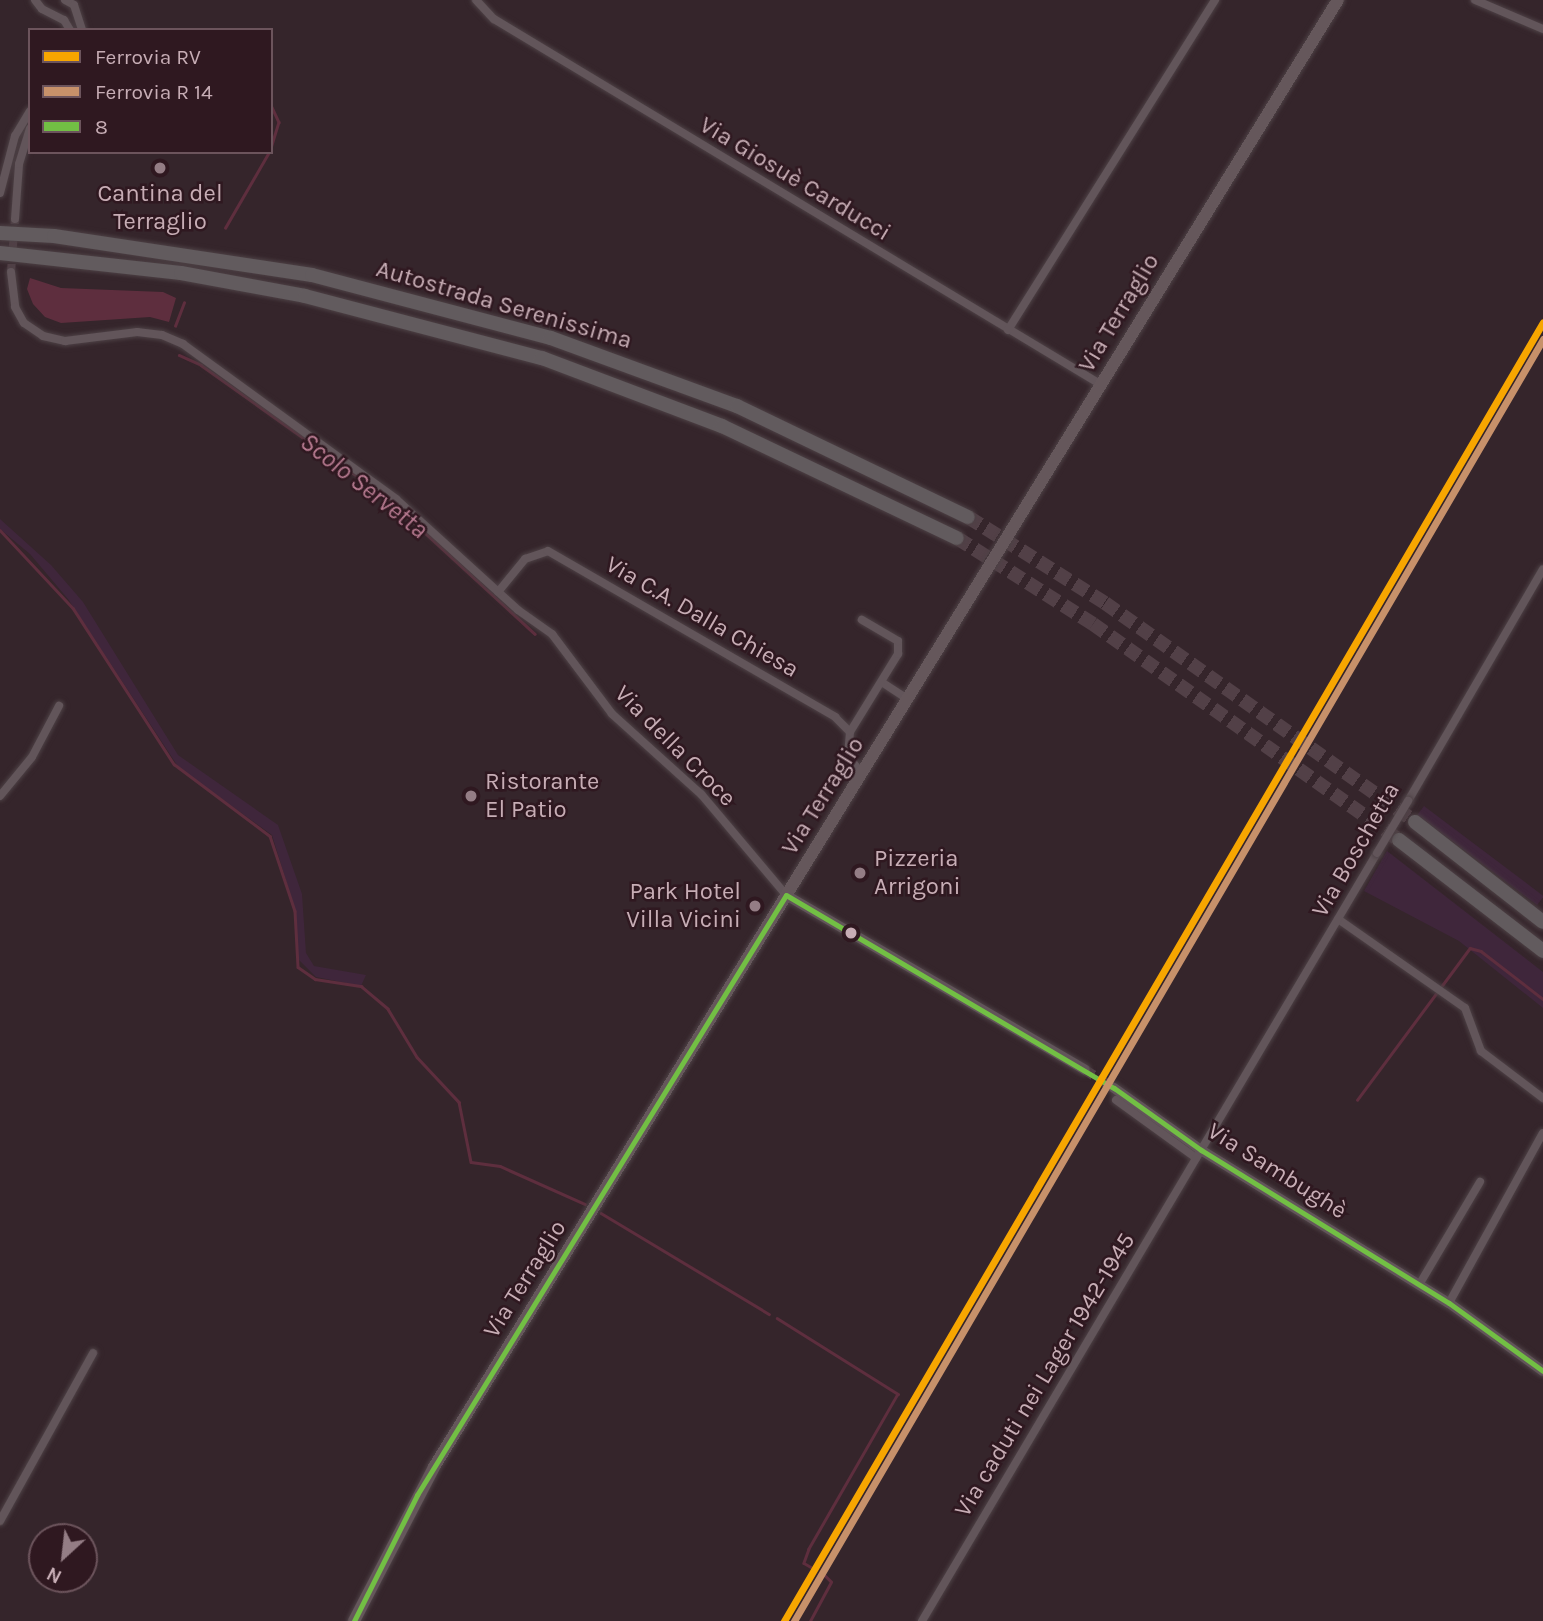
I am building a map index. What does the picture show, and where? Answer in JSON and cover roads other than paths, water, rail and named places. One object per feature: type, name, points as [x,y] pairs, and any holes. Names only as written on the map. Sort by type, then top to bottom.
[{"type":"highway","name":"Autostrada Serenissima","points":[[0,233],[54,236],[312,275],[551,338],[737,406],[968,517]]},
{"type":"highway","name":"Autostrada Serenissima","points":[[0,253],[145,268],[305,296],[542,358],[722,426],[957,538]]},
{"type":"highway","points":[[1415,822],[1543,922]]},
{"type":"highway","points":[[1399,840],[1543,951]]},
{"type":"main road","name":"Via Terraglio","points":[[354,1621],[423,1485],[1338,0]]},
{"type":"street","points":[[35,0],[42,9],[64,20],[69,28]]},
{"type":"street","points":[[65,0],[74,5],[81,28]]},
{"type":"street","name":"Via Giosuè Carducci","points":[[476,0],[494,19],[1100,384]]},
{"type":"street","points":[[1009,330],[1215,0]]},
{"type":"street","points":[[1475,0],[1543,29]]},
{"type":"street","points":[[0,193],[15,136],[28,113]]},
{"type":"street","points":[[15,219],[19,164],[28,135]]},
{"type":"street","name":"Via della Croce","points":[[11,272],[15,307],[24,323],[43,336],[65,341],[137,332],[162,335],[183,344],[335,450],[498,592],[552,634],[612,714],[701,794],[786,895]]},
{"type":"street","name":"Via C.A. Dalla Chiesa","points":[[498,592],[525,559],[548,551],[803,696],[850,732]]},
{"type":"street","name":"Via Boschetta","points":[[1199,1154],[1543,569]]},
{"type":"street","points":[[862,620],[898,641],[898,654],[883,683],[850,732],[850,760],[862,774]]},
{"type":"street","points":[[883,683],[908,699]]},
{"type":"street","points":[[0,796],[32,757],[59,706]]},
{"type":"street","points":[[786,895],[1085,1070]]},
{"type":"street","points":[[1338,919],[1438,988],[1469,1014],[1481,1051],[1543,1098]]},
{"type":"street","name":"Via Sambughè","points":[[1114,1088],[1199,1154]]},
{"type":"street","name":"Via Sambughè","points":[[1116,1100],[1199,1154],[1449,1303],[1543,1371]]},
{"type":"street","points":[[1449,1303],[1543,1133]]},
{"type":"street","name":"Via caduti nei Lager 1942-1945","points":[[922,1621],[1199,1154]]},
{"type":"street","points":[[1419,1285],[1480,1182]]},
{"type":"street","points":[[0,1521],[93,1353]]},
{"type":"waterway","name":"Scolo Servetta","points":[[273,109],[279,122],[273,142]]},
{"type":"waterway","name":"Scolo Servetta","points":[[225,228],[268,154]]},
{"type":"waterway","name":"Scolo Servetta","points":[[175,326],[184,303]]},
{"type":"waterway","name":"Scolo Servetta","points":[[179,355],[201,365],[384,495],[535,634]]},
{"type":"waterway","points":[[0,530],[73,608],[174,764],[270,836],[295,911],[298,967],[315,979],[361,986],[388,1009],[417,1057],[459,1102],[471,1162],[500,1166],[585,1204]]},
{"type":"waterway","points":[[1357,1100],[1470,948],[1481,951],[1543,999]]},
{"type":"waterway","points":[[601,1213],[769,1314]]},
{"type":"waterway","points":[[777,1318],[898,1394],[809,1549],[804,1563],[811,1567]]},
{"type":"waterway","points":[[810,1621],[831,1582],[823,1574]]},
{"type":"tunnel","points":[[11,272],[15,219]]},
{"type":"tunnel","points":[[968,517],[1105,603],[1415,822]]},
{"type":"tunnel","points":[[957,538],[1093,624],[1399,840]]},
{"type":"tunnel","points":[[1085,1070],[1114,1088]]},
{"type":"rail line","name":"RV","points":[[784,1621],[1543,322]]},
{"type":"place","name":"Cantina del Terraglio","points":[[160,168]]},
{"type":"place","name":"Ristorante El Patio","points":[[471,796]]},
{"type":"place","name":"Pizzeria Arrigoni","points":[[860,873]]},
{"type":"place","name":"Park Hotel Villa Vicini","points":[[755,906]]}]
